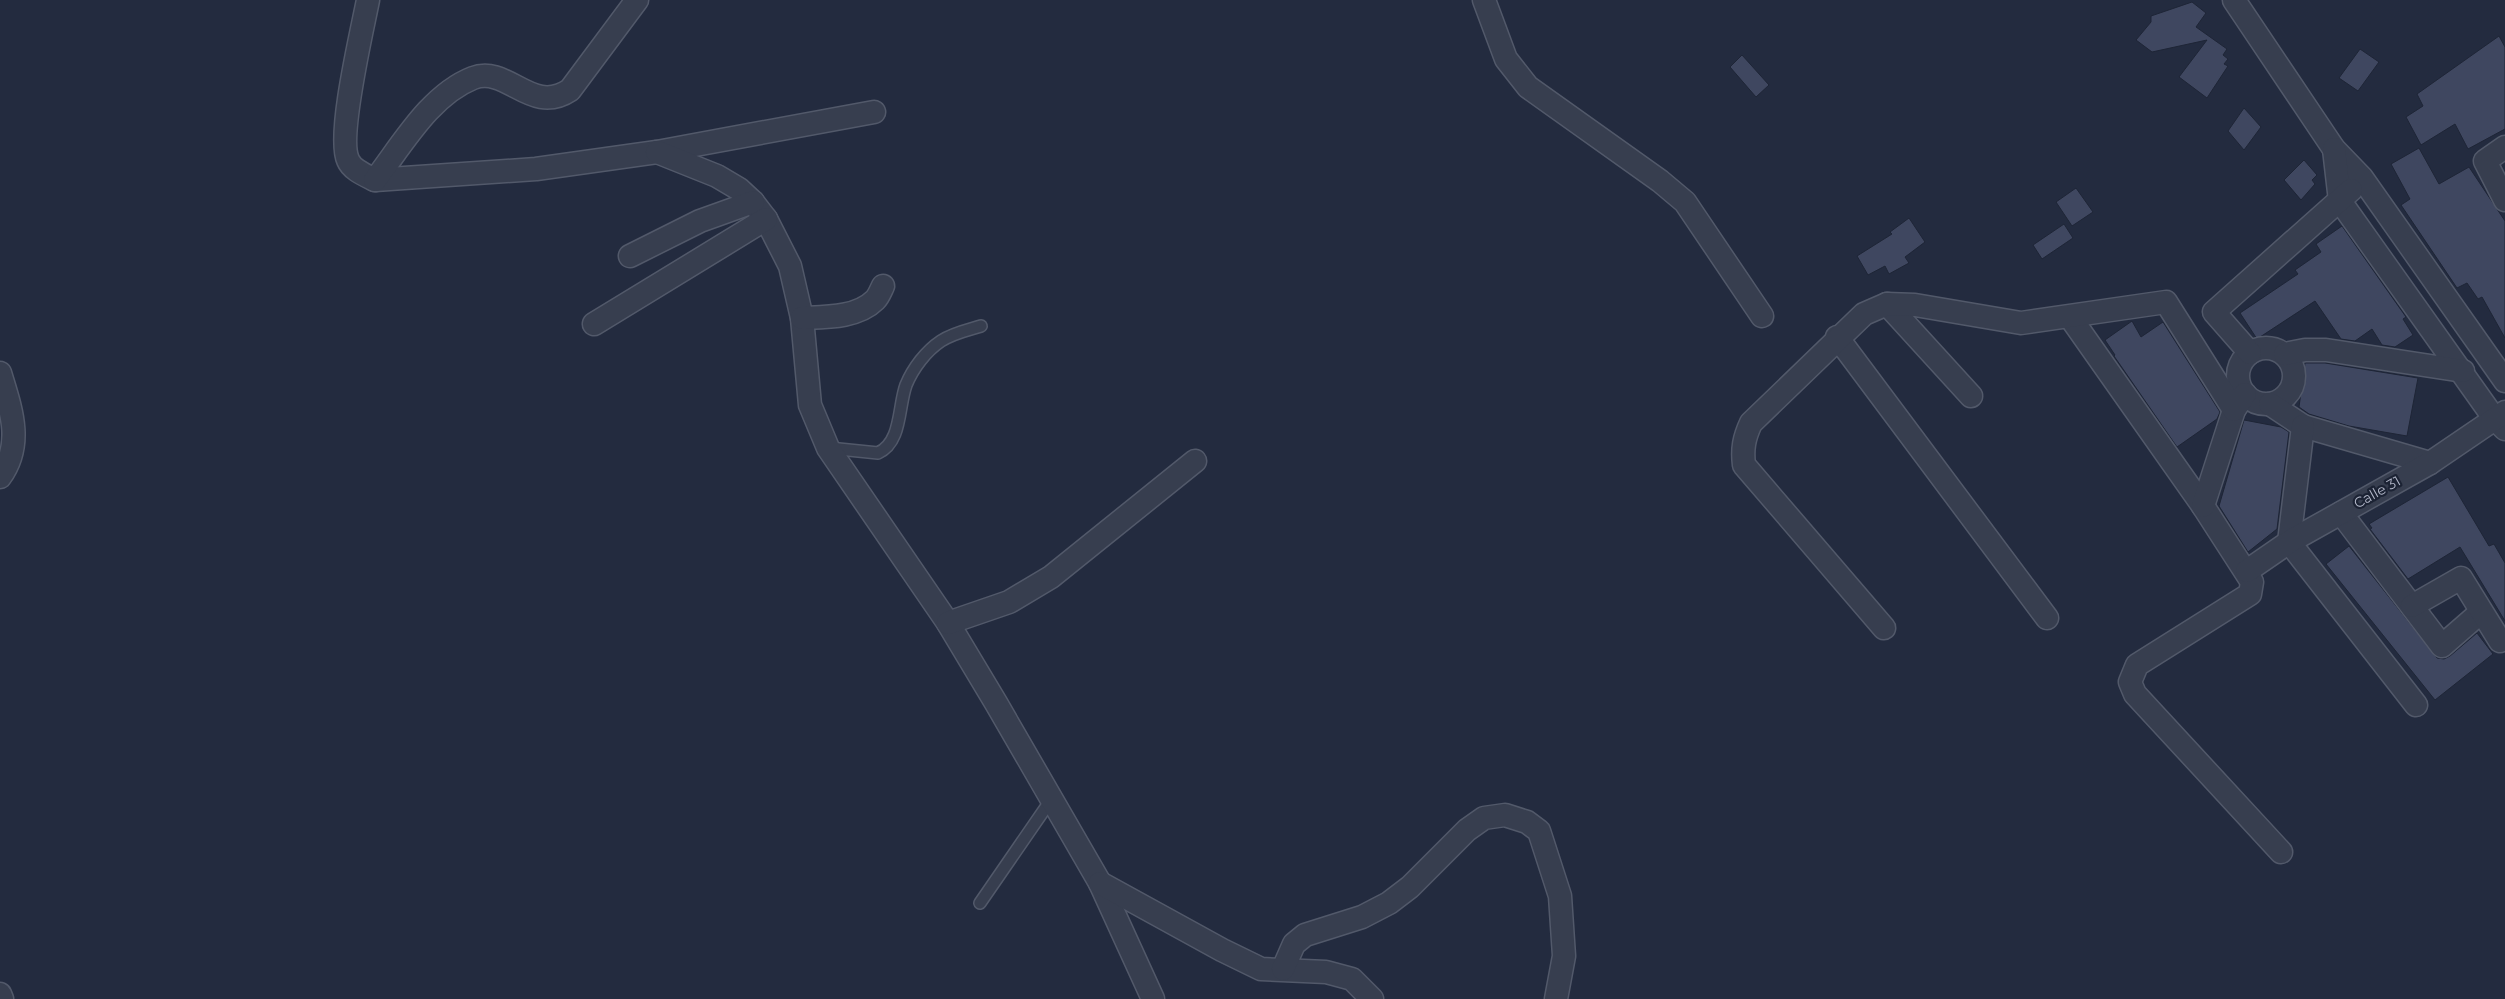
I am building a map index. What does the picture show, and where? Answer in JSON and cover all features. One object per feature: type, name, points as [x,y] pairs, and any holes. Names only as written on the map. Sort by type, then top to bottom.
[{"type":"street","points":[[368,0],[344,129],[348,160],[357,171],[375,180],[536,169],[657,152],[874,112]]},
{"type":"street","points":[[375,180],[431,108],[450,91],[474,78],[488,77],[504,81],[544,99],[560,97],[570,90],[637,0]]},
{"type":"street","points":[[1484,0],[1506,59],[1528,87],[1660,181],[1685,202],[1762,316]]},
{"type":"street","points":[[2234,0],[2334,149],[2362,178],[2505,381]]},
{"type":"street","points":[[2505,147],[2485,161],[2505,200]]},
{"type":"street","points":[[2334,149],[2340,201],[2462,371],[2501,419]]},
{"type":"street","points":[[657,152],[717,176],[739,190],[760,211],[790,266],[802,318],[810,405],[828,448],[948,623],[1100,883],[1153,999]]},
{"type":"street","points":[[2250,352],[2214,312],[2340,201],[2362,178]]},
{"type":"street","points":[[630,256],[700,220],[760,211]]},
{"type":"street","points":[[594,324],[760,211]]},
{"type":"street","points":[[802,318],[834,316],[854,312],[875,300],[884,286]]},
{"type":"street","points":[[1884,628],[1744,465],[1744,438],[1750,423],[1837,337],[1864,314],[1886,304],[1915,305],[2021,323],[2166,302],[2239,402]]},
{"type":"street","points":[[1886,304],[1971,396]]},
{"type":"street","points":[[2070,317],[2203,506],[2247,571],[2252,582],[2250,594],[2137,665],[2130,682],[2135,694],[2281,852]]},
{"type":"street","points":[[1837,337],[2047,618]]},
{"type":"street","points":[[2203,506],[2239,402],[2238,377],[2244,359],[2250,352],[2268,348],[2285,354],[2326,350],[2462,371]]},
{"type":"street","points":[[2270,404],[2279,401],[2292,388],[2294,370],[2285,354]]},
{"type":"street","points":[[0,373],[15,434],[10,464],[0,477]]},
{"type":"street","points":[[2239,402],[2252,400],[2270,404],[2303,426],[2430,463]]},
{"type":"street","name":"Calle 31","points":[[2247,571],[2289,542],[2430,463],[2501,419]]},
{"type":"street","points":[[2303,426],[2289,542],[2416,705]]},
{"type":"street","points":[[948,623],[1009,602],[1051,577],[1195,461]]},
{"type":"street","points":[[2341,513],[2442,646],[2481,612]]},
{"type":"street","points":[[2412,606],[2461,578],[2500,641]]},
{"type":"street","points":[[1282,969],[1294,944],[1305,935],[1362,918],[1389,903],[1410,887],[1467,830],[1484,818],[1505,815],[1527,822],[1539,831],[1560,896],[1564,956],[1556,999]]},
{"type":"street","points":[[1100,883],[1261,969],[1326,972],[1352,979],[1372,999]]},
{"type":"street","points":[[0,994],[2,999]]},
{"type":"lane","points":[[828,448],[878,453],[884,450],[892,440],[906,386],[921,359],[941,341],[953,334],[981,326]]},
{"type":"lane","points":[[980,903],[1051,800]]},
{"type":"building","points":[[2192,2],[2206,13],[2196,27],[2227,49],[2223,55],[2228,59],[2224,64],[2228,66],[2207,98],[2179,77],[2207,40],[2152,52],[2136,40],[2151,22],[2151,16]]},
{"type":"building","points":[[2499,36],[2505,47],[2505,129],[2468,149],[2455,124],[2421,145],[2406,117],[2423,106],[2417,94]]},
{"type":"building","points":[[2360,49],[2379,62],[2358,91],[2339,78]]},
{"type":"building","points":[[1742,55],[1769,85],[1756,97],[1730,67]]},
{"type":"building","points":[[2244,108],[2261,127],[2244,150],[2228,131]]},
{"type":"building","points":[[2419,148],[2439,184],[2469,167],[2505,221],[2505,338],[2482,297],[2478,299],[2467,283],[2457,288],[2401,205],[2410,199],[2391,164]]},
{"type":"building","points":[[2304,160],[2317,175],[2312,180],[2315,184],[2301,200],[2284,180]]},
{"type":"building","points":[[2076,188],[2093,212],[2072,226],[2056,202]]},
{"type":"building","points":[[1909,218],[1925,242],[1905,257],[1909,263],[1889,274],[1885,266],[1868,275],[1857,256],[1892,234],[1890,232]]},
{"type":"building","points":[[2064,224],[2073,238],[2042,259],[2033,245]]},
{"type":"building","points":[[2342,226],[2406,317],[2403,319],[2413,335],[2395,347],[2382,345],[2372,329],[2355,341],[2341,339],[2315,301],[2257,339],[2240,313],[2298,274],[2295,270],[2321,252],[2316,244]]},
{"type":"building","points":[[2132,321],[2141,337],[2163,322],[2220,412],[2217,419],[2177,447],[2105,340]]},
{"type":"building","points":[[2305,363],[2325,363],[2418,378],[2407,436],[2349,426],[2309,414],[2299,407]]},
{"type":"building","points":[[2244,420],[2281,427],[2289,432],[2277,529],[2248,552],[2219,506]]},
{"type":"building","points":[[2448,477],[2489,546],[2494,544],[2505,563],[2505,621],[2460,547],[2408,579],[2370,529],[2372,528],[2369,524]]},
{"type":"building","points":[[2349,546],[2437,658],[2444,659],[2450,656],[2477,633],[2493,654],[2435,700],[2326,564]]}]
